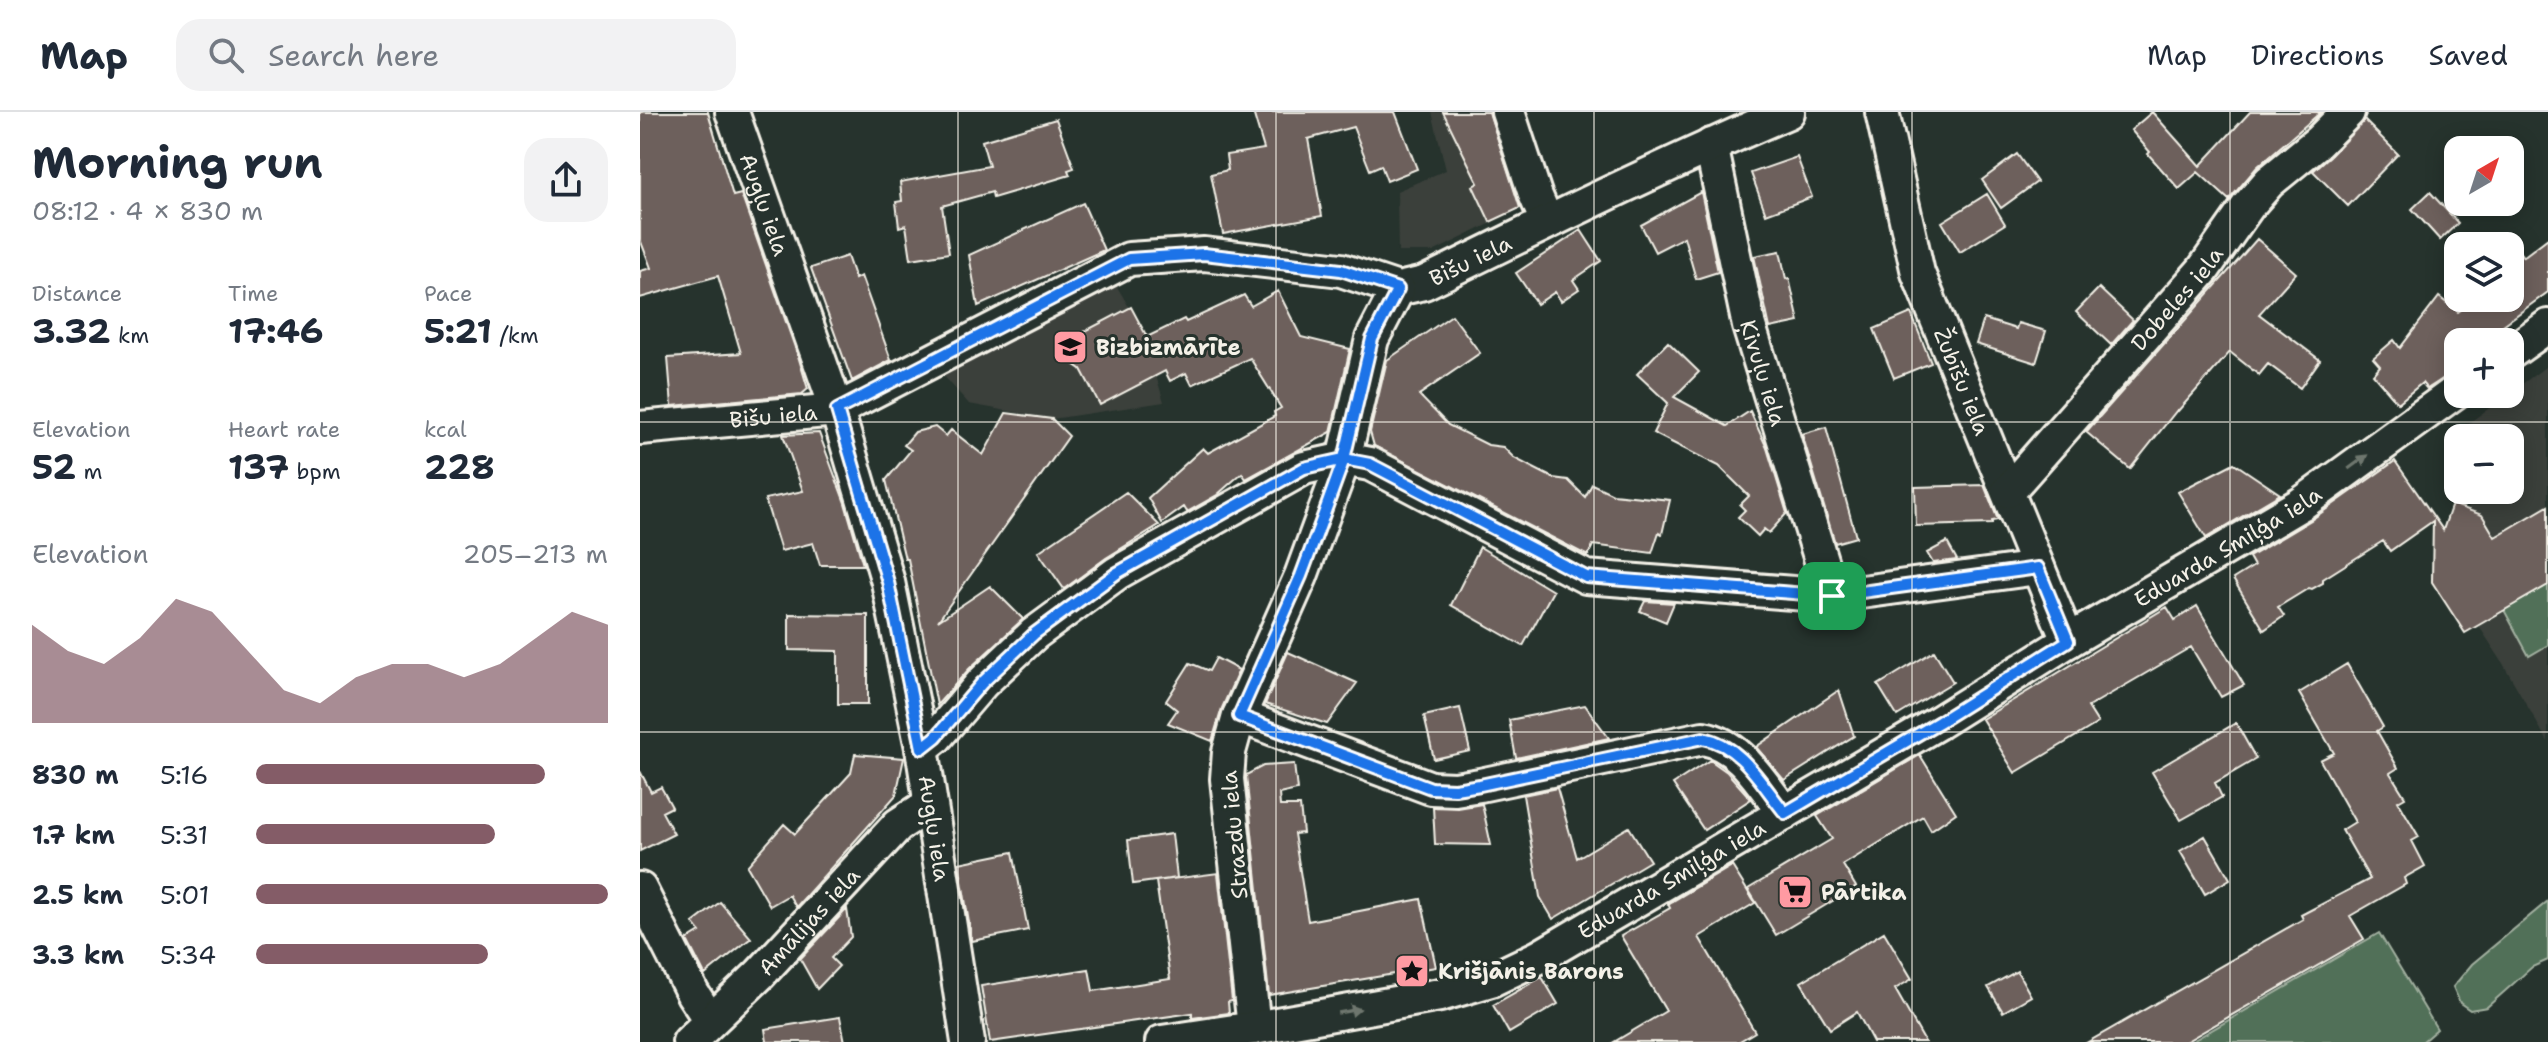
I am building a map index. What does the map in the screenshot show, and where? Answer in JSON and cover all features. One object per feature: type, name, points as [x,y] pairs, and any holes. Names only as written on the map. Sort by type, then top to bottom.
[{"type":"street","name":"Augļu iela","points":[[732,112],[837,410],[888,582],[922,748],[968,1042]]},
{"type":"street","points":[[1508,112],[1547,222]]},
{"type":"street","name":"Bišu iela","points":[[640,428],[837,410],[1129,259],[1204,254],[1341,270],[1398,289],[1424,283],[1547,222],[1788,112]]},
{"type":"street","name":"Žubīšu iela","points":[[1882,112],[1918,273],[2068,641]]},
{"type":"street","name":"Dobeles iela","points":[[2008,491],[2203,270],[2258,194],[2348,112]]},
{"type":"street","name":"Ķivuļu iela","points":[[1711,145],[1749,326],[1832,596]]},
{"type":"street","name":"Strazdu iela","points":[[1254,1028],[1227,779],[1229,752],[1239,716],[1301,576],[1344,459],[1372,339],[1398,289]]},
{"type":"street","points":[[2524,343],[2548,326]]},
{"type":"street","name":"Eduarda Smiļģa iela","points":[[1162,1042],[1440,995],[1491,980],[1539,957],[1939,722],[2068,641],[2301,504],[2444,400]]},
{"type":"street","points":[[922,748],[936,737],[982,683],[1034,634],[1117,573],[1304,468],[1344,459],[1370,464],[1586,577],[1832,596],[2038,568]]},
{"type":"street","points":[[1239,716],[1431,788],[1455,789],[1480,785],[1703,738],[1717,740],[1738,754],[1785,813]]},
{"type":"street","name":"Amālijas iela","points":[[700,1031],[760,974],[898,825],[929,805]]},
{"type":"street","points":[[640,889],[693,994],[700,1031]]},
{"type":"shaded area","points":[[1432,112],[1497,112],[1526,206],[1433,252],[1398,252],[1397,191],[1446,170]]},
{"type":"shaded area","name":"Bizbizmārīte","points":[[1116,285],[1146,336],[1141,339],[1164,402],[1052,419],[969,404],[942,374]]},
{"type":"shaded area","points":[[2548,365],[2548,742],[2501,660],[2456,591],[2456,547],[2470,504],[2524,504],[2524,424],[2467,424],[2489,408],[2524,408],[2524,383]]},
{"type":"green space","points":[[2548,585],[2548,645],[2529,656],[2504,610]]},
{"type":"green space","points":[[2548,901],[2548,960],[2532,967],[2487,1007],[2470,1010],[2460,1003],[2453,987],[2472,964]]},
{"type":"green space","points":[[2379,933],[2437,1029],[2422,1042],[2191,1042]]},
{"type":"building","points":[[640,112],[708,112],[733,196],[741,194],[799,359],[808,389],[802,394],[672,406],[668,358],[741,353],[718,276],[640,298],[640,271],[651,268],[640,239]]},
{"type":"building","points":[[1253,112],[1395,112],[1417,169],[1387,181],[1381,165],[1370,170],[1353,127],[1308,139],[1322,216],[1223,234],[1211,174],[1228,170],[1226,155],[1264,149]]},
{"type":"building","points":[[1443,112],[1489,112],[1520,208],[1490,222],[1473,186],[1478,183]]},
{"type":"building","points":[[2152,112],[2200,166],[2250,112],[2321,112],[2257,167],[2229,200],[2198,172],[2179,189],[2148,154],[2150,152],[2131,130]]},
{"type":"building","points":[[1056,119],[1074,168],[1068,170],[1070,175],[993,198],[992,192],[942,206],[949,253],[911,259],[906,225],[899,227],[896,202],[902,201],[900,182],[989,166],[982,141]]},
{"type":"building","points":[[2364,120],[2398,154],[2348,206],[2313,171]]},
{"type":"building","points":[[2017,154],[2037,182],[2001,208],[1982,180]]},
{"type":"building","points":[[1797,157],[1812,197],[1766,214],[1751,173]]},
{"type":"building","points":[[1701,192],[1718,272],[1696,279],[1684,237],[1655,252],[1641,225]]},
{"type":"building","points":[[2430,192],[2444,208],[2444,216],[2452,216],[2458,223],[2448,232],[2444,232],[2440,240],[2412,209]]},
{"type":"building","points":[[1987,194],[2005,224],[1960,252],[1942,222]]},
{"type":"building","points":[[1083,203],[1104,250],[978,306],[969,255]]},
{"type":"building","points":[[1581,230],[1601,261],[1573,280],[1579,289],[1561,301],[1555,292],[1537,304],[1516,273]]},
{"type":"building","points":[[2548,238],[2548,292],[2524,310],[2524,256]]},
{"type":"building","points":[[2257,239],[2296,273],[2259,314],[2320,360],[2300,388],[2268,364],[2259,375],[2230,352],[2177,410],[2130,469],[2086,432]]},
{"type":"building","points":[[1780,251],[1799,322],[1770,328],[1754,256]]},
{"type":"building","points":[[847,256],[855,279],[861,276],[891,360],[852,381],[811,268]]},
{"type":"building","points":[[2099,288],[2133,320],[2111,345],[2076,312]]},
{"type":"building","points":[[1278,291],[1301,337],[1350,349],[1331,432],[1246,479],[1242,473],[1217,495],[1187,512],[1184,507],[1162,523],[1148,498],[1203,448],[1208,453],[1275,416],[1274,412],[1281,408],[1250,358],[1192,385],[1186,373],[1170,381],[1165,371],[1100,405],[1081,369],[1059,354],[1072,338],[1131,307],[1147,337],[1244,295],[1251,306]]},
{"type":"building","points":[[2439,297],[2444,301],[2444,312],[2521,312],[2499,328],[2444,328],[2444,378],[2427,389],[2422,383],[2398,403],[2373,374],[2380,366],[2373,358],[2394,340],[2400,348]]},
{"type":"building","points":[[1911,313],[1931,363],[1894,378],[1874,329]]},
{"type":"building","points":[[1452,315],[1480,353],[1419,395],[1448,425],[1488,445],[1503,447],[1514,458],[1553,478],[1568,480],[1585,497],[1592,484],[1613,494],[1670,500],[1662,534],[1659,532],[1652,553],[1593,545],[1588,556],[1374,446],[1370,432],[1387,360]]},
{"type":"building","points":[[1984,319],[2016,329],[2018,323],[2046,331],[2036,363],[1976,344]]},
{"type":"building","points":[[1668,342],[1699,372],[1674,397],[1727,426],[1750,411],[1767,448],[1787,513],[1769,533],[1764,529],[1758,536],[1738,517],[1745,510],[1740,505],[1749,496],[1719,466],[1653,433],[1668,403],[1637,374]]},
{"type":"building","points":[[1006,413],[1052,419],[1069,436],[938,621],[990,586],[1023,619],[969,669],[937,705],[908,559],[905,559],[886,480],[911,450],[904,445],[915,432],[935,427],[946,436],[951,430],[983,455]]},
{"type":"building","points":[[1826,427],[1856,537],[1835,543],[1802,434]]},
{"type":"building","points":[[819,433],[845,503],[863,565],[820,565],[813,543],[781,551],[765,499],[803,491],[783,435]]},
{"type":"building","points":[[2395,461],[2443,530],[2452,504],[2482,515],[2495,537],[2548,506],[2548,585],[2465,633],[2432,582],[2433,521],[2390,551],[2383,541],[2323,579],[2323,583],[2278,607],[2284,616],[2264,630],[2233,579],[2254,566],[2249,557],[2311,520]]},
{"type":"building","points":[[2234,463],[2280,494],[2206,538],[2178,492]]},
{"type":"building","points":[[1984,485],[1998,520],[1992,521],[1992,524],[1916,526],[1915,487]]},
{"type":"building","points":[[1126,492],[1159,525],[1064,589],[1038,552]]},
{"type":"building","points":[[1947,542],[1957,560],[1933,563],[1927,553]]},
{"type":"building","points":[[1480,547],[1553,591],[1523,646],[1451,605]]},
{"type":"building","points":[[1645,601],[1674,603],[1666,622],[1640,611]]},
{"type":"building","points":[[2197,606],[2244,685],[2221,697],[2191,647],[2088,707],[2098,723],[2015,773],[1982,719],[2167,607],[2175,620]]},
{"type":"building","points":[[789,614],[868,615],[868,704],[838,704],[838,651],[789,650]]},
{"type":"building","points":[[1934,651],[1953,682],[1897,716],[1878,685]]},
{"type":"building","points":[[1288,652],[1357,683],[1327,724],[1265,704]]},
{"type":"building","points":[[1216,658],[1239,670],[1212,741],[1168,723],[1177,710],[1166,701],[1190,663],[1209,671]]},
{"type":"building","points":[[2347,664],[2383,727],[2377,731],[2398,768],[2390,773],[2405,797],[2398,801],[2419,837],[2412,841],[2425,866],[2404,878],[2406,884],[2350,916],[2364,939],[2185,1042],[2088,1042],[2303,919],[2301,915],[2370,879],[2342,830],[2355,822],[2320,760],[2334,753],[2299,693]]},
{"type":"building","points":[[1839,690],[1854,736],[1784,780],[1756,747]]},
{"type":"building","points":[[1585,705],[1609,738],[1516,758],[1509,720]]},
{"type":"building","points":[[1460,708],[1470,751],[1434,759],[1424,716]]},
{"type":"building","points":[[2236,723],[2256,759],[2215,783],[2222,797],[2181,820],[2152,772]]},
{"type":"building","points":[[855,754],[904,758],[896,795],[796,907],[789,895],[770,906],[747,866],[784,824],[795,834],[851,773]]},
{"type":"building","points":[[1920,755],[1956,813],[1931,830],[1923,816],[1843,865],[1856,887],[1776,935],[1748,889],[1832,839],[1817,816]]},
{"type":"building","points":[[1710,760],[1727,772],[1751,799],[1704,830],[1673,784]]},
{"type":"building","points":[[1294,764],[1297,790],[1279,794],[1280,806],[1300,806],[1303,833],[1294,834],[1308,921],[1421,899],[1436,967],[1269,995],[1246,775],[1263,766]]},
{"type":"building","points":[[640,771],[651,792],[661,787],[672,807],[662,812],[674,834],[640,851]]},
{"type":"building","points":[[1557,788],[1577,858],[1629,827],[1650,861],[1553,919],[1540,897],[1523,795]]},
{"type":"building","points":[[1482,804],[1491,845],[1435,844],[1433,807],[1458,808]]},
{"type":"building","points":[[1172,834],[1177,878],[1133,884],[1128,840]]},
{"type":"building","points":[[2205,836],[2230,879],[2205,894],[2180,851]]},
{"type":"building","points":[[1013,852],[1028,930],[972,941],[959,863]]},
{"type":"building","points":[[1732,866],[1755,903],[1699,937],[1755,1032],[1738,1042],[1614,1042],[1666,1011],[1621,936],[1670,908],[1668,904]]},
{"type":"building","points":[[1218,873],[1232,1001],[1228,1002],[1229,1013],[1192,1018],[1192,1013],[990,1042],[981,986],[1089,969],[1093,991],[1170,979],[1156,881]]},
{"type":"building","points":[[720,902],[751,938],[705,975],[687,940],[700,932],[693,923]]},
{"type":"building","points":[[847,909],[851,937],[831,958],[839,966],[817,989],[800,959]]},
{"type":"building","points":[[1884,932],[1912,979],[1895,989],[1925,1042],[1873,1042],[1857,1012],[1830,1029],[1801,982]]},
{"type":"building","points":[[2017,971],[2031,996],[2003,1012],[1988,987]]},
{"type":"building","points":[[1542,977],[1558,1004],[1509,1033],[1493,1005]]},
{"type":"building","points":[[840,1017],[845,1042],[767,1042],[765,1029]]},
{"type":"place","name":"Bizbizmārīte","points":[[1070,347]]},
{"type":"place","name":"Pārtika","points":[[1795,892]]},
{"type":"place","name":"Krišjānis Barons","points":[[1412,971]]},
{"type":"route","points":[[1832,596],[1586,577],[1370,464],[1344,459],[1304,468],[1117,573],[1034,634],[982,683],[952,721],[922,748],[888,582],[837,410],[1129,259],[1204,254],[1341,270],[1398,289],[1372,339],[1344,459],[1323,517],[1301,576],[1239,716],[1431,788],[1455,789],[1480,785],[1703,738],[1717,740],[1738,754],[1785,813],[2068,641],[2038,568],[1832,596]]}]
